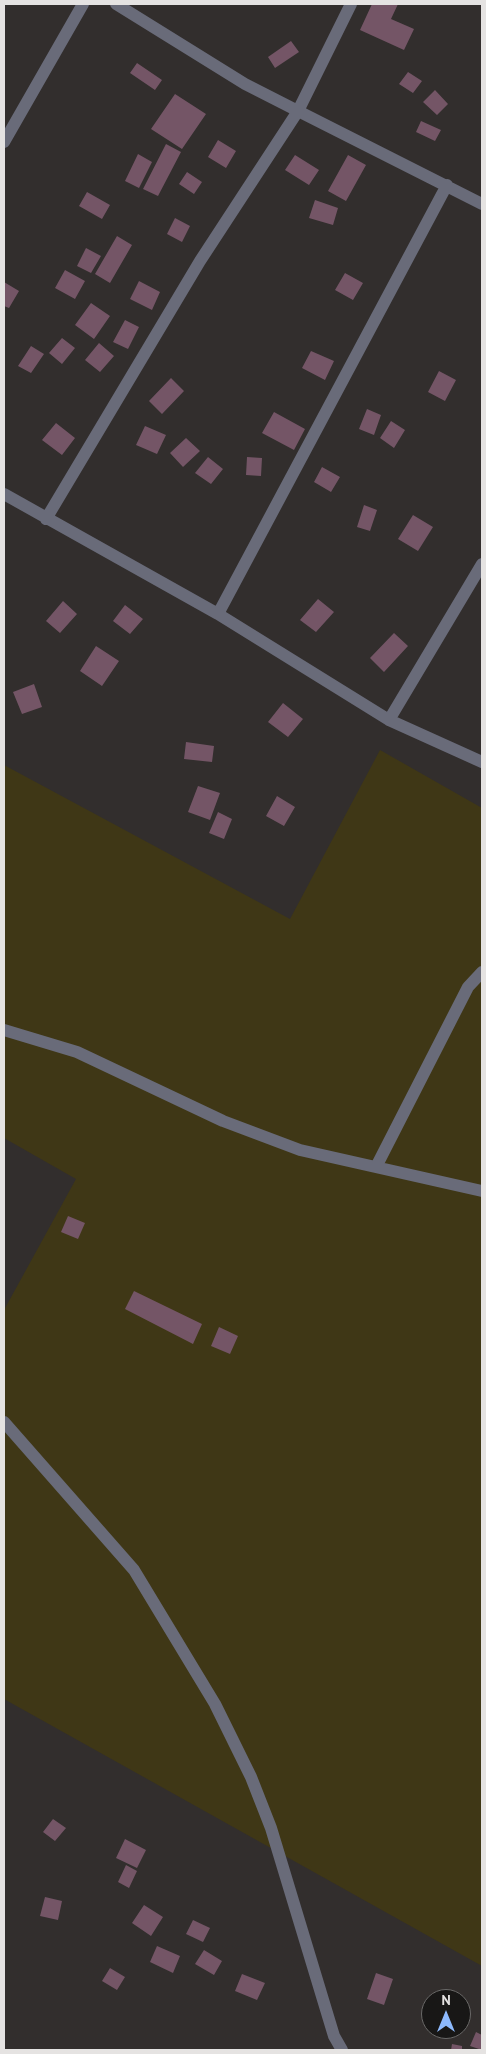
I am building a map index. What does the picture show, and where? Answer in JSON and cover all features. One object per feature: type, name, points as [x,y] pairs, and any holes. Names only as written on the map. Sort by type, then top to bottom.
[{"type":"street","points":[[4,142],[83,4]]},
{"type":"street","points":[[116,4],[245,84],[482,204]]},
{"type":"street","points":[[46,519],[200,261],[298,111],[351,4]]},
{"type":"street","points":[[218,614],[447,186]]},
{"type":"street","points":[[4,494],[218,614],[389,720],[482,762]]},
{"type":"street","points":[[389,720],[482,564]]},
{"type":"street","points":[[376,1167],[468,988],[482,972]]},
{"type":"street","points":[[4,1030],[77,1052],[222,1121],[300,1150],[482,1191]]},
{"type":"street","points":[[4,1422],[134,1570],[215,1704],[251,1777],[271,1828],[334,2036],[342,2050]]},
{"type":"sand","points":[[380,750],[482,808],[482,1966],[4,1699],[4,1310],[76,1179],[4,1138],[4,765],[290,919]]},
{"type":"building","points":[[372,4],[398,4],[391,19],[414,29],[404,50],[360,30]]},
{"type":"building","points":[[291,41],[299,52],[275,68],[268,57]]},
{"type":"building","points":[[137,63],[162,80],[155,90],[130,73]]},
{"type":"building","points":[[408,72],[422,81],[413,93],[399,84]]},
{"type":"building","points":[[435,90],[448,104],[437,115],[423,102]]},
{"type":"building","points":[[175,94],[206,114],[182,149],[151,129]]},
{"type":"building","points":[[421,121],[441,130],[435,141],[416,132]]},
{"type":"building","points":[[218,140],[236,151],[226,168],[208,157]]},
{"type":"building","points":[[166,144],[181,152],[158,196],[143,189]]},
{"type":"building","points":[[138,154],[152,162],[139,188],[125,181]]},
{"type":"building","points":[[295,155],[319,170],[309,185],[285,170]]},
{"type":"building","points":[[348,155],[366,165],[346,201],[328,191]]},
{"type":"building","points":[[187,172],[202,182],[194,194],[179,184]]},
{"type":"building","points":[[87,192],[110,205],[102,219],[79,206]]},
{"type":"building","points":[[315,200],[338,208],[333,225],[309,218]]},
{"type":"building","points":[[175,218],[190,226],[182,242],[167,234]]},
{"type":"building","points":[[117,236],[132,245],[110,283],[95,274]]},
{"type":"building","points":[[86,248],[101,256],[91,273],[77,266]]},
{"type":"building","points":[[65,270],[85,281],[75,299],[55,288]]},
{"type":"building","points":[[345,273],[363,283],[353,300],[335,290]]},
{"type":"building","points":[[139,281],[160,292],[152,310],[130,299]]},
{"type":"building","points":[[4,282],[19,291],[9,308],[4,306]]},
{"type":"building","points":[[91,303],[110,316],[94,339],[75,325]]},
{"type":"building","points":[[125,320],[139,327],[128,349],[113,342]]},
{"type":"building","points":[[62,338],[75,348],[62,364],[49,353]]},
{"type":"building","points":[[99,343],[114,356],[100,372],[85,360]]},
{"type":"building","points":[[31,346],[44,354],[31,373],[18,366]]},
{"type":"building","points":[[311,351],[334,361],[325,380],[302,368]]},
{"type":"building","points":[[439,371],[456,380],[445,401],[428,392]]},
{"type":"building","points":[[171,378],[184,391],[162,414],[149,401]]},
{"type":"building","points":[[367,409],[381,415],[374,435],[359,429]]},
{"type":"building","points":[[274,412],[305,429],[294,450],[262,433]]},
{"type":"building","points":[[391,421],[405,430],[394,448],[380,438]]},
{"type":"building","points":[[56,423],[75,438],[62,455],[42,440]]},
{"type":"building","points":[[145,426],[166,435],[157,454],[136,445]]},
{"type":"building","points":[[186,438],[200,451],[183,467],[170,453]]},
{"type":"building","points":[[208,457],[223,469],[211,484],[195,473]]},
{"type":"building","points":[[247,457],[262,458],[261,476],[246,475]]},
{"type":"building","points":[[322,467],[340,477],[331,492],[314,482]]},
{"type":"building","points":[[364,505],[377,510],[370,531],[357,527]]},
{"type":"building","points":[[413,515],[433,527],[418,551],[398,539]]},
{"type":"building","points":[[318,599],[334,612],[316,632],[300,620]]},
{"type":"building","points":[[63,601],[77,614],[60,633],[46,621]]},
{"type":"building","points":[[125,605],[143,619],[130,634],[113,621]]},
{"type":"building","points":[[394,633],[408,646],[384,672],[370,658]]},
{"type":"building","points":[[96,646],[119,661],[102,686],[80,671]]},
{"type":"building","points":[[34,684],[42,707],[22,714],[13,692]]},
{"type":"building","points":[[283,703],[303,719],[288,737],[268,722]]},
{"type":"building","points":[[186,742],[214,746],[212,762],[184,759]]},
{"type":"building","points":[[198,786],[220,793],[210,820],[188,812]]},
{"type":"building","points":[[277,796],[295,807],[284,826],[266,816]]},
{"type":"building","points":[[218,812],[232,819],[224,839],[209,833]]},
{"type":"building","points":[[68,1216],[85,1223],[78,1239],[61,1232]]},
{"type":"building","points":[[134,1291],[202,1324],[193,1344],[125,1309]]},
{"type":"building","points":[[219,1327],[238,1336],[230,1354],[211,1346]]},
{"type":"building","points":[[53,1819],[66,1828],[55,1841],[43,1832]]},
{"type":"building","points":[[125,1839],[146,1850],[137,1868],[116,1858]]},
{"type":"building","points":[[126,1865],[137,1871],[129,1888],[118,1882]]},
{"type":"building","points":[[45,1897],[62,1901],[58,1920],[40,1916]]},
{"type":"building","points":[[144,1905],[163,1917],[151,1936],[132,1923]]},
{"type":"building","points":[[193,1920],[210,1928],[203,1942],[186,1934]]},
{"type":"building","points":[[157,1946],[180,1956],[173,1973],[150,1962]]},
{"type":"building","points":[[204,1950],[222,1961],[214,1975],[195,1964]]},
{"type":"building","points":[[110,1968],[125,1977],[117,1990],[102,1981]]},
{"type":"building","points":[[376,1973],[393,1979],[384,2005],[367,1999]]},
{"type":"building","points":[[242,1974],[265,1983],[257,2000],[235,1991]]},
{"type":"building","points":[[476,2032],[482,2035],[482,2050],[470,2046]]},
{"type":"building","points":[[452,2044],[462,2046],[462,2050],[451,2050]]}]
